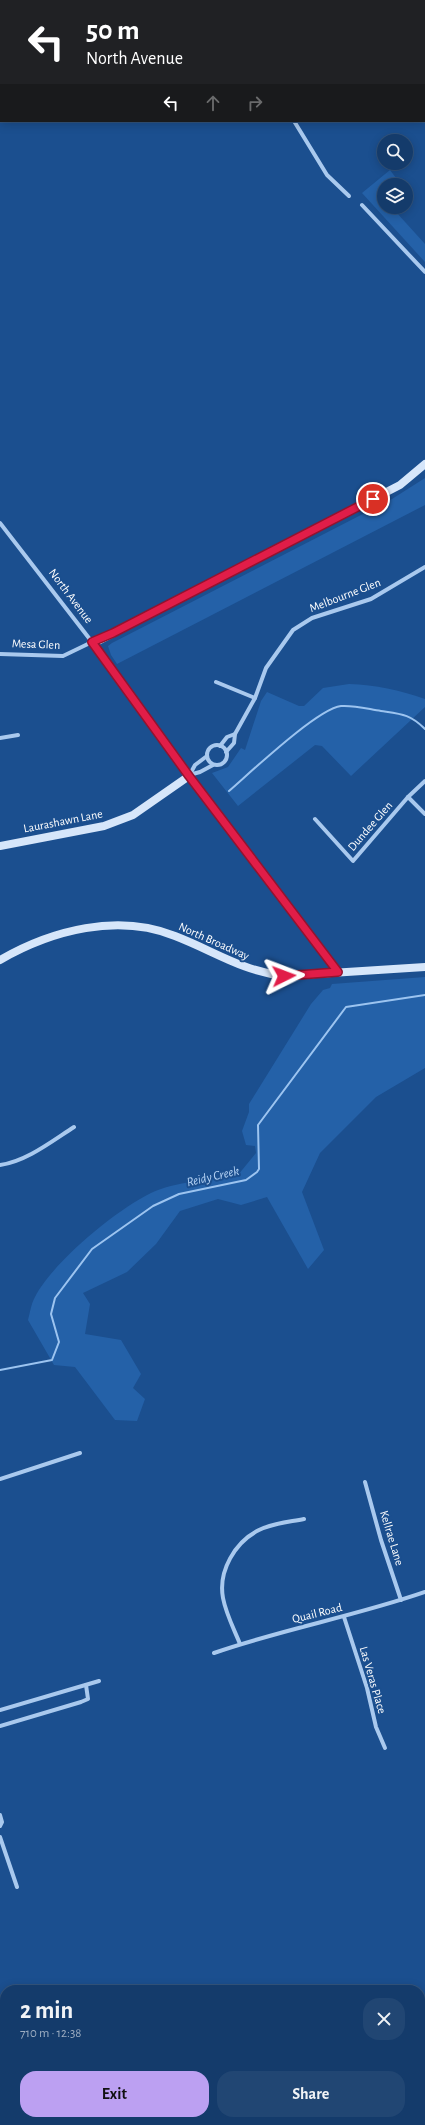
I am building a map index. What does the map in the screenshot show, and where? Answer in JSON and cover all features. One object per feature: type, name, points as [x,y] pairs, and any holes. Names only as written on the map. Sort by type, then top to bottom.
[{"type":"street","points":[[295,122],[327,175],[349,196]]},
{"type":"street","points":[[362,204],[425,272]]},
{"type":"street","points":[[92,642],[113,633],[400,485],[425,464]]},
{"type":"street","name":"North Avenue","points":[[0,523],[92,642],[189,776],[338,972]]},
{"type":"street","name":"Melbourne Glen","points":[[189,776],[214,765],[223,763],[226,758],[226,752],[234,744],[235,734],[255,698],[266,668],[293,630],[312,618],[372,599],[425,567]]},
{"type":"street","name":"Mesa Glen","points":[[0,654],[63,656],[92,642]]},
{"type":"street","points":[[216,682],[255,698]]},
{"type":"street","name":"Melbourne Glen","points":[[189,776],[196,765],[207,756],[209,748],[220,746],[227,737],[235,734]]},
{"type":"street","points":[[0,738],[18,735]]},
{"type":"street","points":[[220,746],[226,752]]},
{"type":"street","points":[[207,756],[214,765]]},
{"type":"street","name":"Laurashawn Lane","points":[[0,846],[104,826],[133,815],[189,776]]},
{"type":"street","name":"Dundee Glen","points":[[315,819],[353,861],[408,797],[425,781]]},
{"type":"street","points":[[408,797],[425,814]]},
{"type":"street","name":"North Broadway","points":[[0,960],[49,937],[72,931],[104,926],[132,926],[174,935],[246,968],[284,976],[425,967]]},
{"type":"street","points":[[0,1165],[14,1161],[46,1146],[74,1127]]},
{"type":"street","points":[[0,1479],[80,1453]]},
{"type":"street","name":"Kellrae Lane","points":[[365,1482],[381,1540],[401,1600]]},
{"type":"street","points":[[240,1644],[223,1598],[222,1579],[226,1565],[235,1551],[258,1530],[304,1519]]},
{"type":"street","name":"Quail Road","points":[[214,1653],[303,1626],[344,1617],[425,1592]]},
{"type":"street","name":"Las Veras Place","points":[[344,1617],[367,1688],[376,1727],[385,1748]]},
{"type":"street","points":[[0,1710],[99,1681]]},
{"type":"street","points":[[0,1726],[82,1702],[88,1699],[86,1685]]},
{"type":"street","points":[[0,1814],[2,1822],[0,1826]]},
{"type":"street","points":[[0,1837],[16,1887]]},
{"type":"shaded area","points":[[390,170],[396,178],[380,178]]},
{"type":"shaded area","points":[[377,181],[377,209],[362,193]]},
{"type":"shaded area","points":[[381,214],[398,214],[425,244],[425,262]]},
{"type":"shaded area","points":[[425,478],[425,505],[117,664],[111,655],[108,646],[112,643],[392,499]]},
{"type":"shaded area","points":[[349,684],[378,687],[425,699],[425,707],[351,776],[322,746],[315,745],[238,806],[212,773],[228,767],[241,748],[245,750],[261,701],[267,692],[299,706],[304,706],[323,688]]},
{"type":"shaded area","points":[[425,977],[425,1068],[376,1097],[320,1153],[302,1192],[324,1250],[308,1269],[267,1197],[241,1205],[218,1199],[180,1211],[156,1244],[127,1272],[83,1293],[90,1304],[85,1334],[121,1340],[141,1374],[133,1388],[145,1399],[137,1421],[115,1420],[75,1367],[54,1365],[28,1320],[34,1300],[44,1283],[70,1253],[87,1238],[121,1212],[151,1193],[160,1189],[194,1181],[238,1175],[256,1153],[255,1146],[246,1145],[242,1131],[249,1112],[249,1104],[311,1004],[323,990],[330,988],[332,984]]},
{"type":"waterway","points":[[229,791],[284,742],[301,729],[316,718],[341,706],[400,714],[415,720],[425,729]]},
{"type":"waterway","name":"Reidy Creek","points":[[0,1370],[52,1360],[59,1342],[51,1314],[55,1298],[92,1249],[153,1206],[179,1194],[246,1180],[257,1172],[259,1169],[258,1125],[346,1007],[425,995]]},
{"type":"route","points":[[284,976],[338,972],[189,776],[92,642],[100,640],[373,499]]}]
